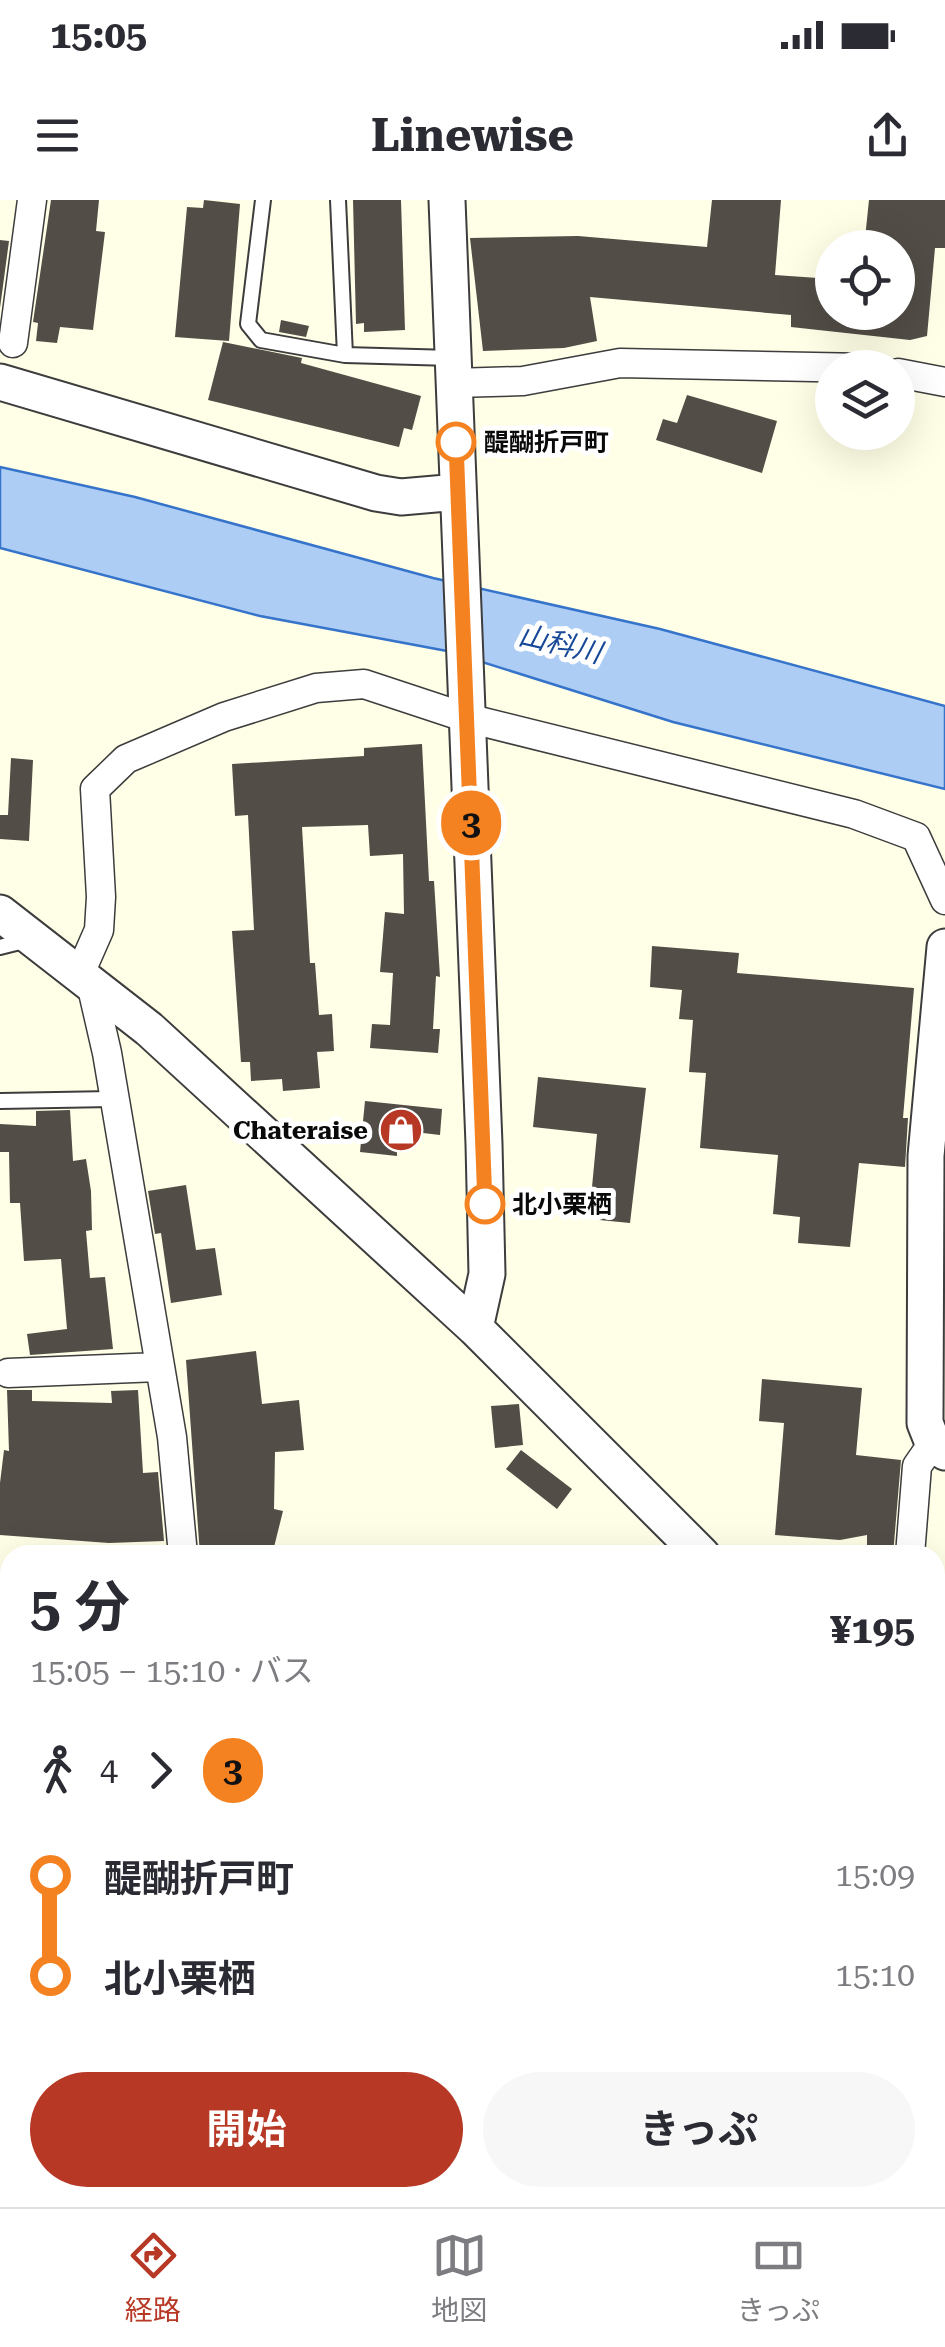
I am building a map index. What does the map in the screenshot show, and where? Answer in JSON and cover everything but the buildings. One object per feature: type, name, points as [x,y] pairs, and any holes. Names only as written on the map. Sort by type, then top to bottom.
[{"type":"street","points":[[14,343],[32,200]]},
{"type":"street","points":[[446,200],[487,1274],[475,1328]]},
{"type":"street","points":[[454,371],[523,381],[620,363],[815,367]]},
{"type":"street","points":[[915,376],[945,382]]},
{"type":"street","points":[[0,382],[376,493],[400,497],[458,492]]},
{"type":"street","points":[[182,1545],[172,1437],[112,1098],[85,975],[100,914],[95,790],[126,759],[224,717],[316,688],[364,684],[854,814],[916,837],[945,900]]},
{"type":"street","points":[[0,913],[85,975],[475,1328],[692,1545]]},
{"type":"street","points":[[911,1545],[918,1466],[939,1448],[925,1423],[945,946]]},
{"type":"street","points":[[8,1372],[159,1367]]},
{"type":"lane","points":[[263,200],[248,324],[262,340],[454,371]]},
{"type":"lane","points":[[338,200],[344,355]]},
{"type":"lane","points":[[0,948],[34,938]]},
{"type":"lane","points":[[0,1102],[112,1098]]},
{"type":"water","name":"山科川","points":[[0,467],[135,497],[433,578],[660,629],[945,706],[945,789],[673,722],[447,651],[260,616],[0,548]]},
{"type":"bus line","name":"3","points":[[456,442],[485,1204]]},
{"type":"place","name":"醍醐折戸町","points":[[456,442]]},
{"type":"place","name":"Chateraise","points":[[401,1130]]},
{"type":"place","name":"北小栗栖","points":[[485,1204]]}]
